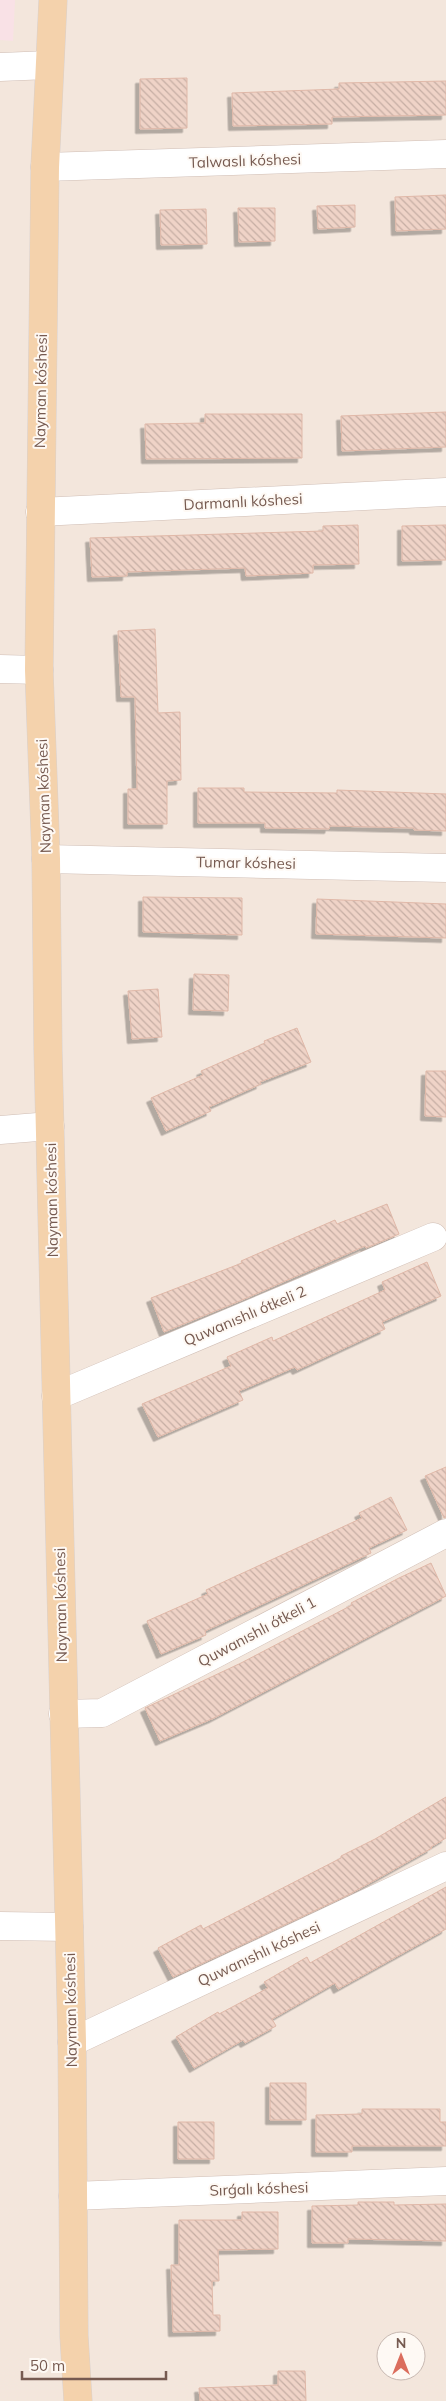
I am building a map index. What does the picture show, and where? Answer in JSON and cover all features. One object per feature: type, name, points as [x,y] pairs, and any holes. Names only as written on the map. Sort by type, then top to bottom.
[{"type":"main road","name":"Nayman kóshesi","points":[[53,0],[45,167],[39,670],[46,858],[50,1126],[72,2042],[74,2336],[78,2401]]},
{"type":"street","points":[[0,67],[49,65]]},
{"type":"street","name":"Talwaslı kóshesi","points":[[45,167],[446,154]]},
{"type":"street","name":"Darmanlı kóshesi","points":[[40,512],[446,492]]},
{"type":"street","points":[[0,669],[39,670]]},
{"type":"street","name":"Tumar kóshesi","points":[[46,858],[446,868]]},
{"type":"street","points":[[0,1130],[50,1126]]},
{"type":"street","name":"Quwanıshlı ótkeli 2","points":[[56,1396],[433,1237]]},
{"type":"street","name":"Quwanıshlı ótkeli 1","points":[[63,1714],[102,1713],[446,1533]]},
{"type":"street","name":"Quwanıshlı kóshesi","points":[[72,2042],[446,1866]]},
{"type":"street","points":[[0,1926],[69,1927]]},
{"type":"street","name":"Sırǵalı kóshesi","points":[[73,2196],[446,2181]]},
{"type":"shaded area","points":[[0,0],[446,0],[446,2401],[0,2401]]},
{"type":"shaded area","points":[[0,0],[15,0],[13,41],[0,40]]},
{"type":"building","points":[[187,78],[187,128],[140,129],[140,79]]},
{"type":"building","points":[[446,81],[446,115],[332,117],[332,124],[233,126],[232,93],[339,89],[339,83]]},
{"type":"building","points":[[446,195],[446,229],[396,231],[395,197]]},
{"type":"building","points":[[355,205],[355,227],[318,229],[317,206]]},
{"type":"building","points":[[238,208],[275,208],[275,241],[239,242]]},
{"type":"building","points":[[206,209],[207,244],[161,245],[160,210]]},
{"type":"building","points":[[446,412],[446,447],[342,451],[341,416]]},
{"type":"building","points":[[205,414],[302,414],[302,458],[146,459],[145,424],[205,423]]},
{"type":"building","points":[[358,525],[359,564],[313,565],[313,573],[246,576],[245,568],[127,572],[127,576],[92,577],[90,538],[323,531],[323,526]]},
{"type":"building","points":[[446,525],[446,560],[402,561],[402,526]]},
{"type":"building","points":[[155,629],[158,713],[180,712],[181,780],[167,781],[167,824],[128,824],[128,789],[137,789],[135,697],[121,697],[118,631]]},
{"type":"building","points":[[198,788],[244,788],[244,792],[337,793],[337,790],[446,794],[446,831],[414,830],[414,828],[330,826],[329,829],[265,828],[265,823],[198,823]]},
{"type":"building","points":[[143,897],[242,898],[242,935],[143,932]]},
{"type":"building","points":[[317,899],[446,904],[446,938],[316,934]]},
{"type":"building","points":[[194,974],[229,975],[228,1011],[193,1010]]},
{"type":"building","points":[[158,989],[162,1037],[132,1039],[128,991]]},
{"type":"building","points":[[297,1028],[311,1062],[260,1082],[261,1084],[209,1107],[211,1111],[166,1131],[151,1098],[203,1075],[201,1071],[265,1043],[264,1041]]},
{"type":"building","points":[[426,1071],[446,1071],[446,1117],[425,1116]]},
{"type":"building","points":[[387,1204],[399,1234],[366,1248],[365,1246],[164,1332],[151,1298],[242,1263],[241,1261],[335,1220],[337,1224]]},
{"type":"building","points":[[427,1262],[441,1296],[382,1322],[385,1329],[297,1370],[295,1367],[239,1391],[243,1400],[158,1437],[142,1404],[231,1366],[227,1357],[272,1337],[273,1341],[385,1290],[382,1282]]},
{"type":"building","points":[[446,1467],[446,1517],[444,1518],[425,1476]]},
{"type":"building","points":[[391,1497],[407,1530],[369,1548],[371,1553],[205,1631],[206,1635],[161,1654],[147,1621],[208,1594],[206,1590],[362,1518],[359,1513]]},
{"type":"building","points":[[431,1563],[446,1596],[214,1718],[160,1741],[145,1708],[241,1663],[352,1605],[351,1603]]},
{"type":"building","points":[[446,1797],[446,1838],[432,1848],[350,1894],[173,1977],[158,1948],[201,1925],[203,1929],[341,1858],[341,1856],[375,1839]]},
{"type":"building","points":[[446,1887],[446,1929],[338,1989],[335,1983],[272,2019],[276,2026],[245,2043],[243,2040],[194,2068],[176,2037],[218,2012],[219,2014],[268,1988],[264,1982],[307,1957],[310,1963]]},
{"type":"building","points":[[270,2083],[306,2083],[306,2120],[270,2120]]},
{"type":"building","points":[[362,2109],[440,2109],[440,2122],[446,2122],[446,2146],[352,2146],[352,2152],[316,2152],[316,2115],[362,2114]]},
{"type":"building","points":[[178,2122],[214,2122],[214,2159],[178,2159]]},
{"type":"building","points":[[358,2202],[394,2202],[394,2205],[446,2204],[446,2241],[348,2239],[348,2243],[312,2243],[312,2206],[358,2205]]},
{"type":"building","points":[[242,2212],[278,2212],[278,2249],[218,2250],[219,2281],[212,2281],[213,2315],[220,2315],[220,2331],[173,2332],[171,2265],[179,2265],[179,2220],[242,2220]]},
{"type":"building","points":[[278,2371],[305,2371],[306,2401],[200,2401],[199,2388],[278,2385]]}]
